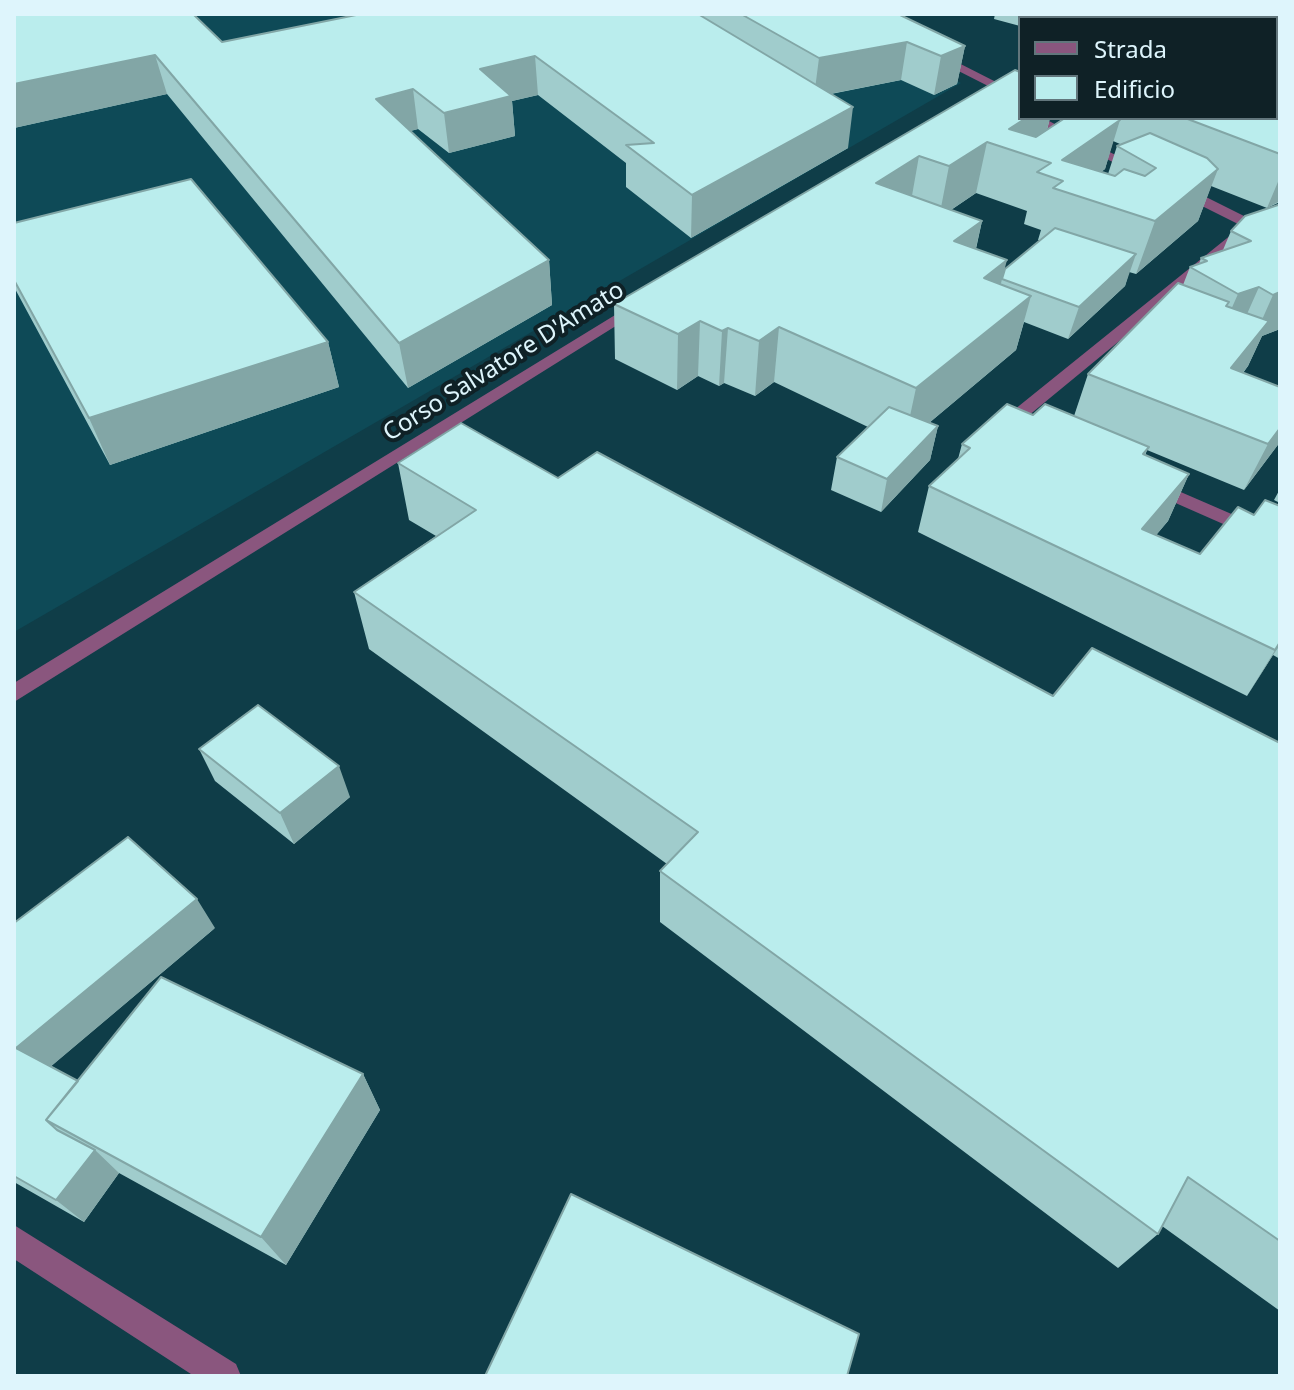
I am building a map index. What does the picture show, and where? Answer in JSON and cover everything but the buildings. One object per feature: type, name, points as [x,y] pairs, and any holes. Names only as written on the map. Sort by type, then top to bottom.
[{"type":"street","points":[[926,51],[995,86],[1007,105],[1018,111]]},
{"type":"street","points":[[1037,120],[1156,178]]},
{"type":"street","points":[[1170,185],[1280,239]]},
{"type":"street","points":[[1038,435],[1010,422],[1252,225],[1280,209]]},
{"type":"street","name":"Corso Salvatore D'Amato","points":[[14,694],[647,301]]},
{"type":"street","points":[[1138,480],[1280,543]]},
{"type":"street","points":[[14,1241],[224,1376]]},
{"type":"shaded area","points":[[14,14],[823,14],[961,83],[14,632]]}]
